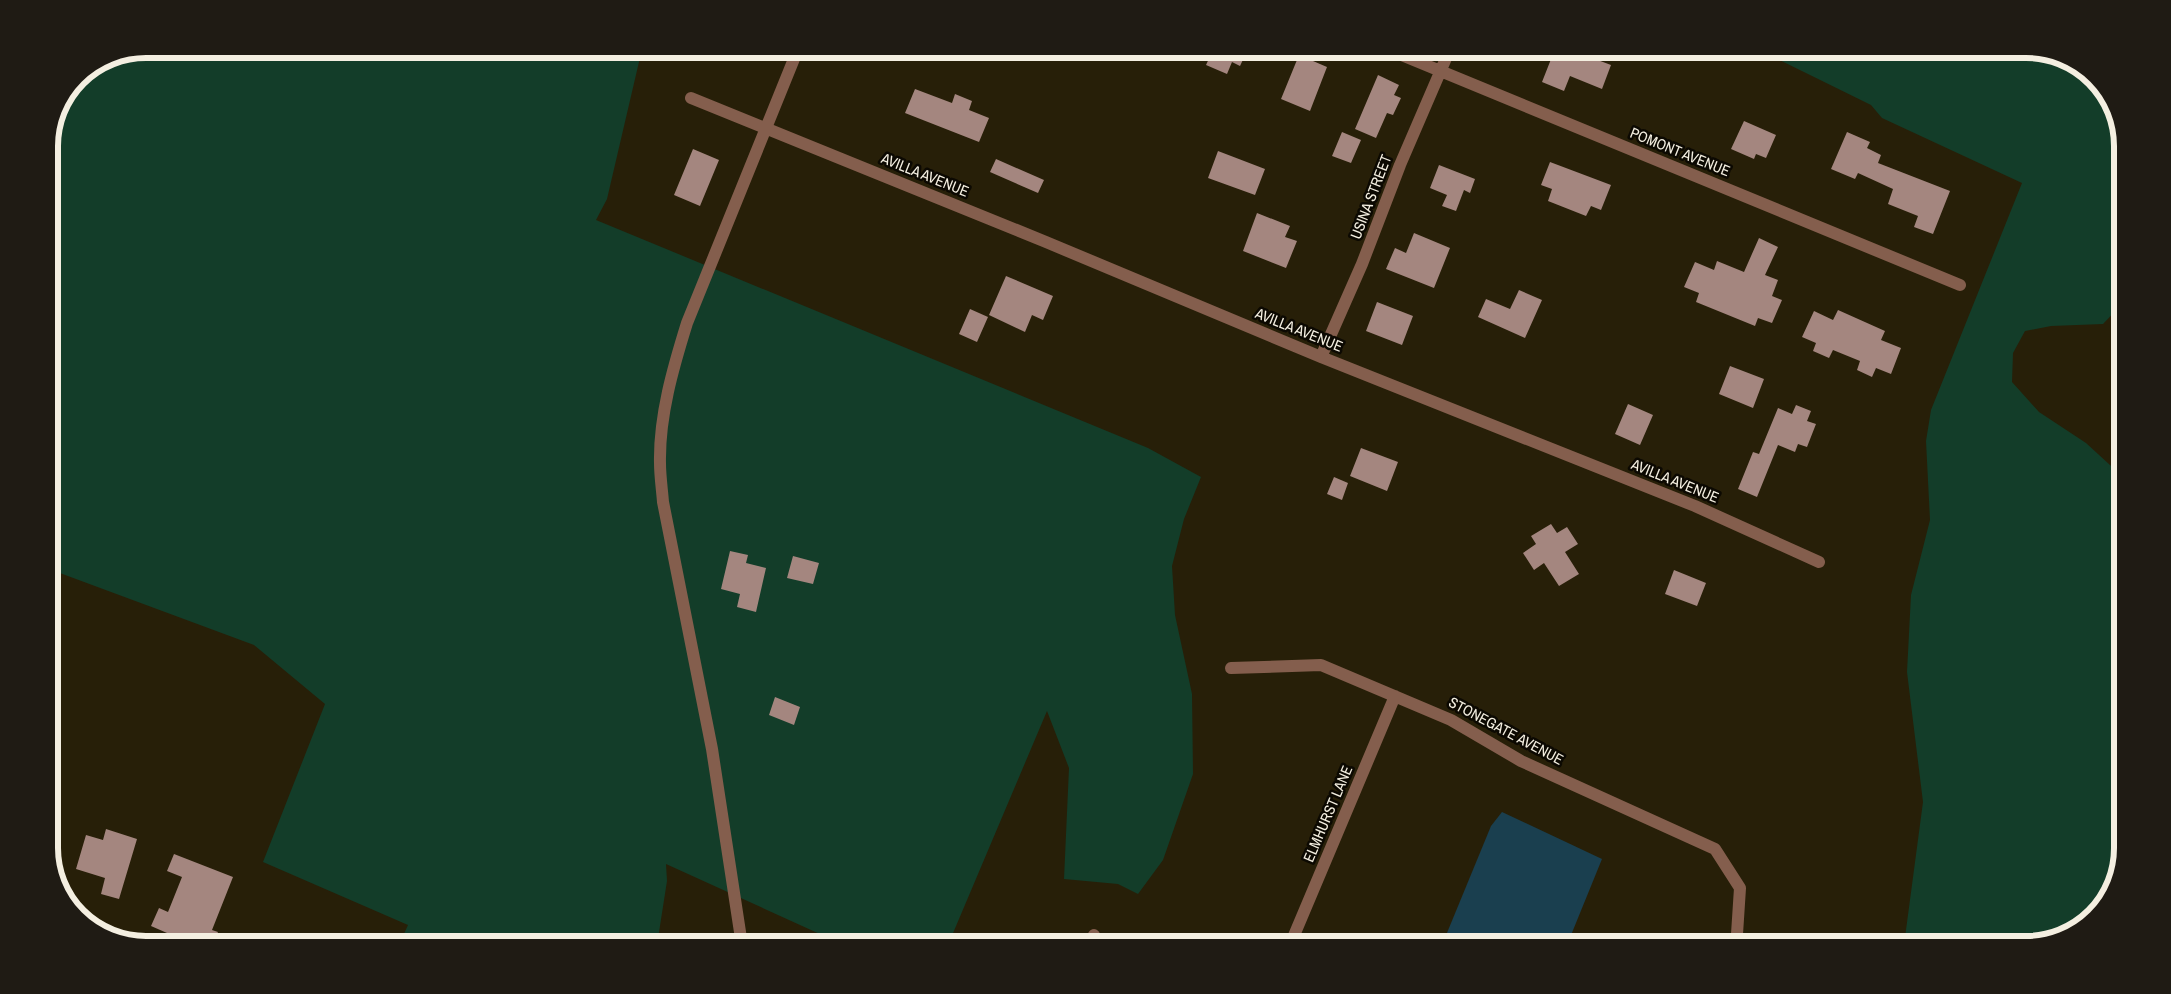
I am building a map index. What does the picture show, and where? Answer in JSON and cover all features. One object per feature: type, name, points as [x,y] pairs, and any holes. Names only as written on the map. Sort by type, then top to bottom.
[{"type":"street","points":[[741,936],[712,749],[663,502],[660,462],[663,423],[686,323],[794,58]]},
{"type":"street","name":"POMONT AVENUE","points":[[1410,58],[1960,285]]},
{"type":"street","name":"USINA STREET","points":[[1321,357],[1362,264],[1400,165],[1447,58]]},
{"type":"street","name":"AVILLA AVENUE","points":[[691,98],[1321,357],[1695,506],[1818,562]]},
{"type":"street","name":"STONEGATE AVENUE","points":[[1231,668],[1321,665],[1451,720],[1521,761],[1715,849],[1740,888],[1736,936]]},
{"type":"street","name":"ELMHURST LANE","points":[[1294,936],[1395,696]]},
{"type":"green space","points":[[640,58],[607,199],[596,220],[1148,448],[1201,477],[1184,519],[1172,566],[1175,615],[1192,694],[1193,774],[1163,860],[1138,894],[1118,884],[1064,879],[1069,768],[1047,711],[952,936],[824,936],[666,864],[667,881],[658,936],[403,936],[408,925],[263,862],[325,704],[254,645],[58,572],[58,134],[60,123],[69,101],[83,83],[97,72],[112,64],[128,59]]},
{"type":"green space","points":[[1775,58],[2043,59],[2059,64],[2074,72],[2092,87],[2109,117],[2112,128],[2113,313],[2103,324],[2051,326],[2025,331],[2013,353],[2012,382],[2039,412],[2086,443],[2113,468],[2113,860],[2107,882],[2092,907],[2074,922],[2043,935],[1905,936],[1923,802],[1907,672],[1911,595],[1930,520],[1926,441],[1931,410],[2022,183],[1882,118],[1871,105]]},
{"type":"water","points":[[1502,812],[1602,859],[1571,936],[1446,936],[1491,826]]},
{"type":"building","points":[[1209,58],[1244,58],[1240,66],[1232,62],[1227,74],[1206,65]]},
{"type":"building","points":[[1298,58],[1306,58],[1327,67],[1310,111],[1281,99]]},
{"type":"building","points":[[1551,58],[1592,58],[1611,65],[1602,89],[1570,76],[1564,91],[1542,82]]},
{"type":"building","points":[[1378,75],[1399,85],[1394,95],[1401,98],[1393,115],[1387,113],[1376,138],[1355,129]]},
{"type":"building","points":[[915,89],[952,103],[955,94],[972,101],[969,110],[989,118],[979,142],[905,113]]},
{"type":"building","points":[[1744,121],[1776,135],[1766,158],[1756,154],[1754,159],[1731,149]]},
{"type":"building","points":[[1342,132],[1361,140],[1351,163],[1332,156]]},
{"type":"building","points":[[1847,132],[1870,142],[1867,148],[1881,155],[1878,163],[1950,191],[1933,234],[1914,227],[1918,216],[1888,204],[1893,189],[1858,173],[1855,179],[1831,169]]},
{"type":"building","points":[[693,149],[719,160],[700,206],[674,195]]},
{"type":"building","points":[[1218,151],[1265,169],[1255,195],[1208,178]]},
{"type":"building","points":[[996,159],[1044,180],[1038,193],[990,172]]},
{"type":"building","points":[[1550,162],[1611,185],[1601,210],[1591,206],[1586,216],[1548,201],[1552,189],[1541,185]]},
{"type":"building","points":[[1439,165],[1475,179],[1470,193],[1464,190],[1456,211],[1442,206],[1447,195],[1430,188]]},
{"type":"building","points":[[1257,213],[1290,226],[1285,237],[1297,241],[1286,268],[1243,251]]},
{"type":"building","points":[[1414,233],[1450,248],[1434,288],[1386,269],[1395,248],[1406,253]]},
{"type":"building","points":[[1759,238],[1778,247],[1765,275],[1778,280],[1772,296],[1782,300],[1772,323],[1758,318],[1755,326],[1696,302],[1699,293],[1684,287],[1695,262],[1714,270],[1717,261],[1744,272]]},
{"type":"building","points":[[1006,276],[1053,296],[1043,320],[1032,315],[1025,332],[989,315]]},
{"type":"building","points":[[1519,290],[1542,300],[1525,338],[1478,317],[1486,299],[1510,309]]},
{"type":"building","points":[[1377,302],[1413,316],[1402,345],[1366,331]]},
{"type":"building","points":[[970,309],[988,317],[977,342],[959,334]]},
{"type":"building","points":[[1838,310],[1885,331],[1881,340],[1901,348],[1891,374],[1876,368],[1872,377],[1857,370],[1860,361],[1833,350],[1829,358],[1813,351],[1816,343],[1802,337],[1814,311],[1833,320]]},
{"type":"building","points":[[1730,366],[1764,379],[1753,408],[1719,394]]},
{"type":"building","points":[[1628,404],[1653,415],[1640,445],[1615,434]]},
{"type":"building","points":[[1796,405],[1811,411],[1807,421],[1816,424],[1807,447],[1798,444],[1795,452],[1778,445],[1757,497],[1738,489],[1753,452],[1759,454],[1778,408],[1792,414]]},
{"type":"building","points":[[1361,448],[1398,462],[1387,491],[1350,476]]},
{"type":"building","points":[[1334,477],[1348,483],[1342,500],[1327,494]]},
{"type":"building","points":[[1551,524],[1557,533],[1567,527],[1578,544],[1565,552],[1579,574],[1559,586],[1544,563],[1534,570],[1523,553],[1536,544],[1531,536]]},
{"type":"building","points":[[730,551],[748,555],[746,563],[766,568],[756,612],[737,607],[740,594],[721,589]]},
{"type":"building","points":[[793,556],[819,563],[813,584],[787,578]]},
{"type":"building","points":[[1674,570],[1706,583],[1697,606],[1665,594]]},
{"type":"building","points":[[775,697],[800,707],[794,725],[769,715]]},
{"type":"building","points":[[106,829],[137,839],[119,899],[101,894],[105,878],[76,869],[86,835],[103,840]]},
{"type":"building","points":[[174,854],[233,877],[212,930],[218,932],[216,936],[166,936],[167,933],[151,926],[159,908],[168,912],[182,877],[167,871]]}]
